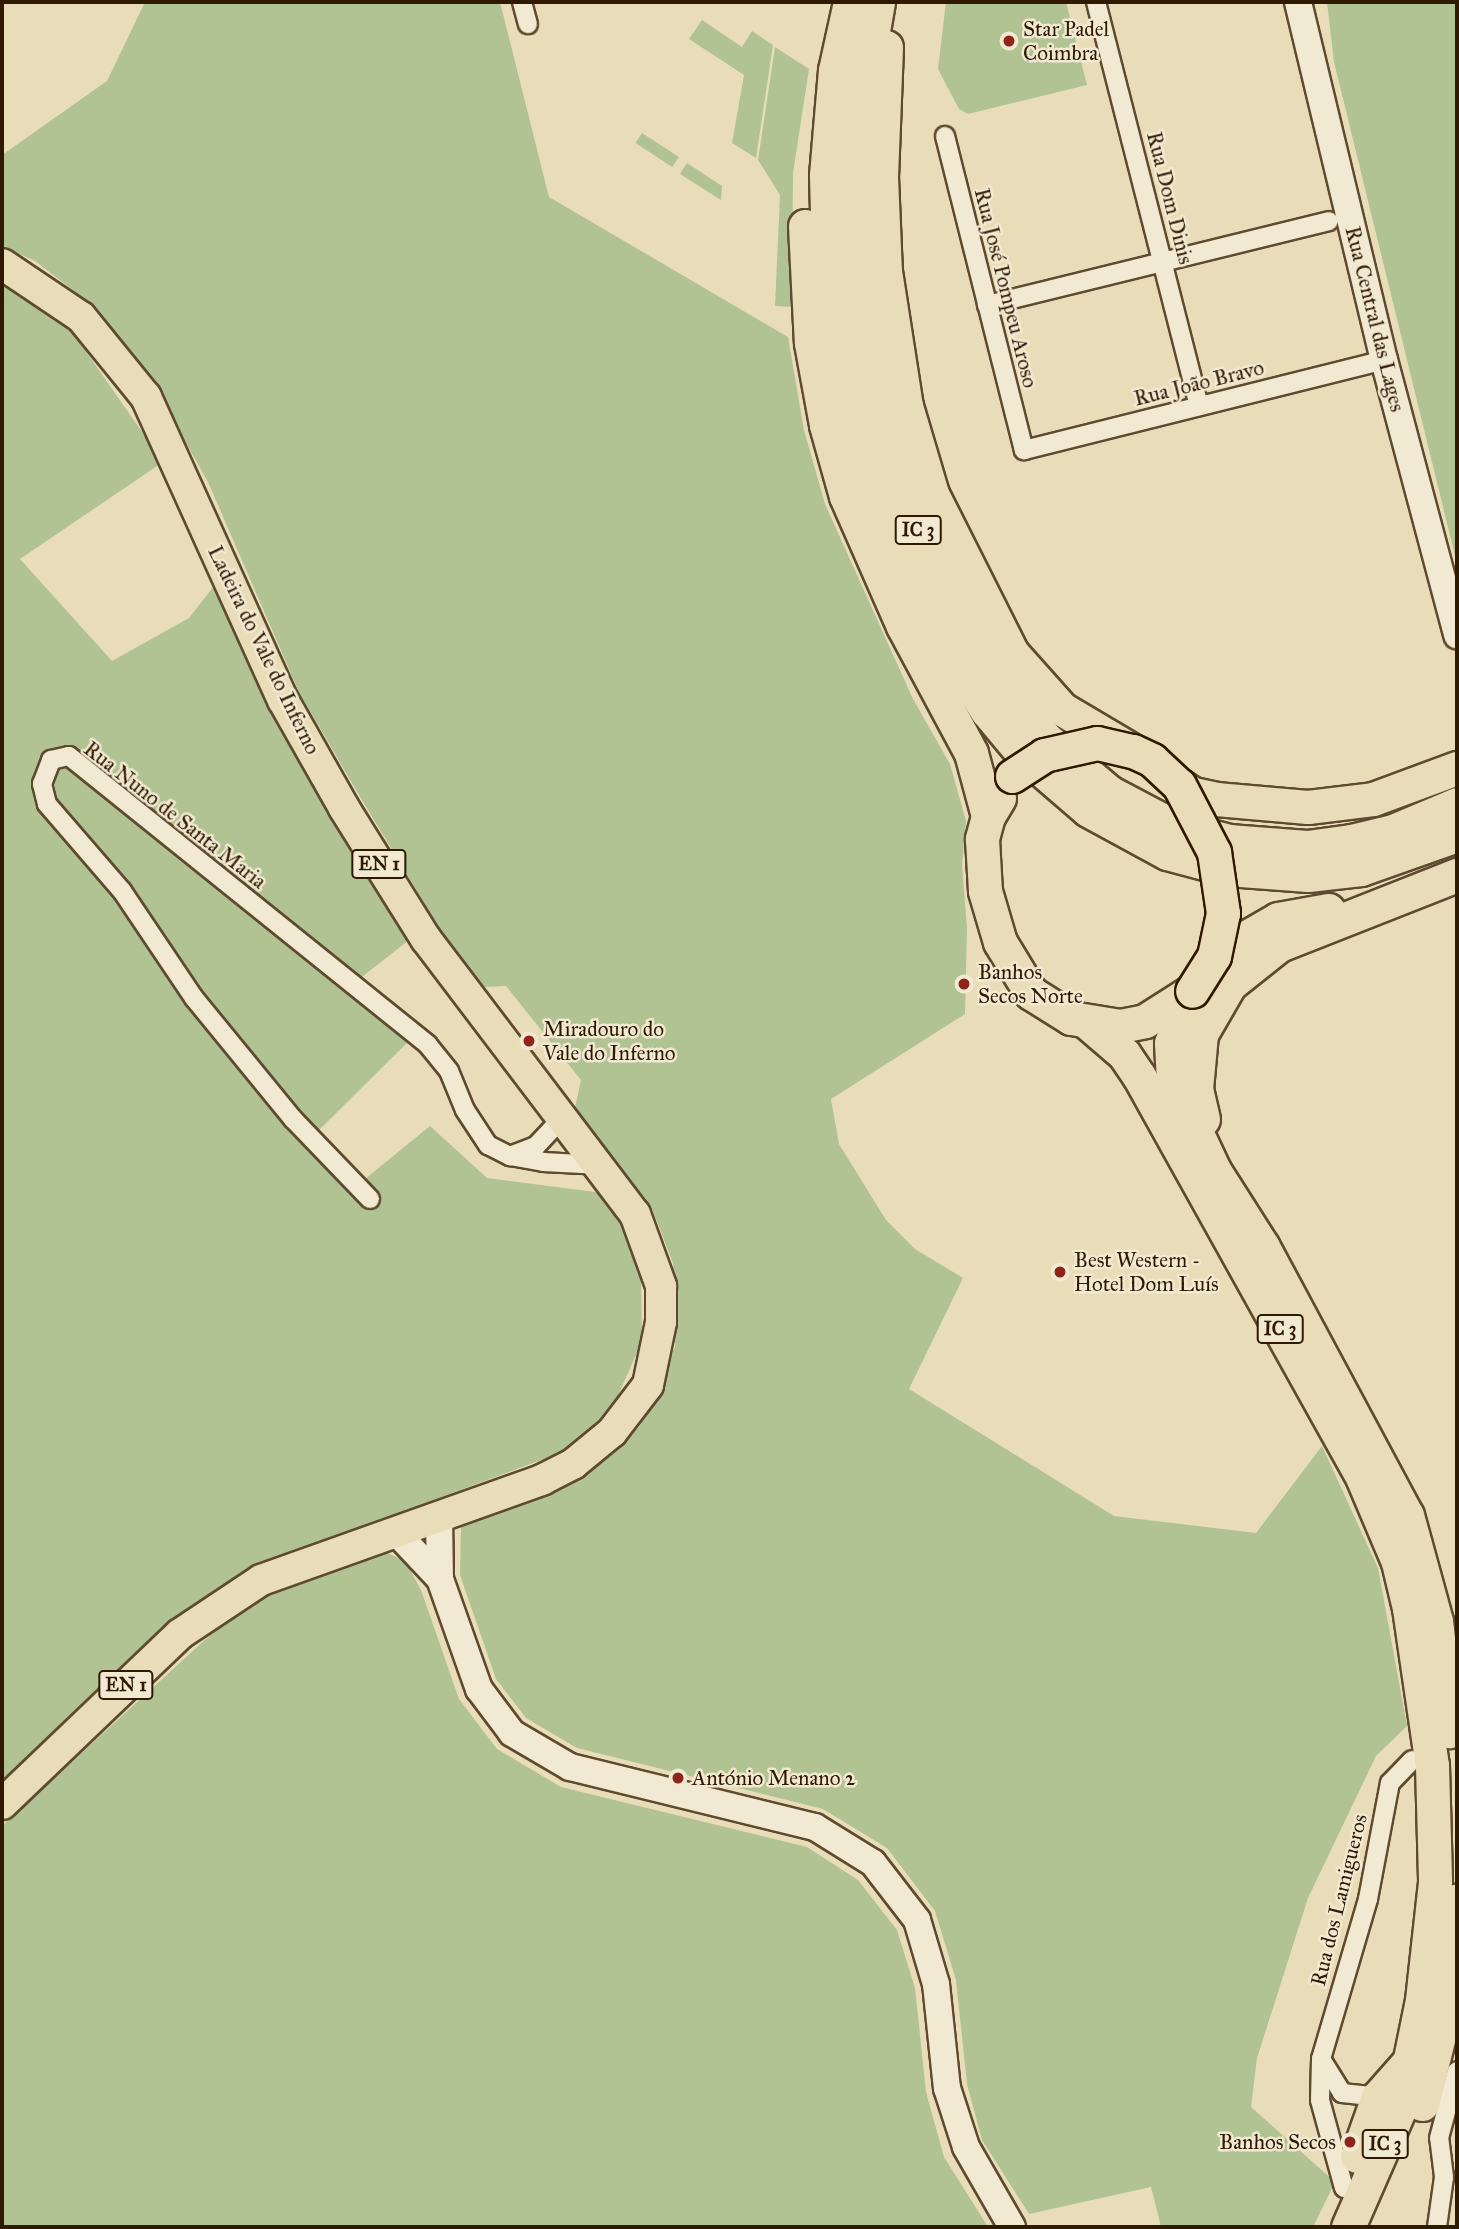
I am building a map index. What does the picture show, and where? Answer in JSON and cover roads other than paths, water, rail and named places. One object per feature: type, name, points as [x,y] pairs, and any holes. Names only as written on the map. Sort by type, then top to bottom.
[{"type":"highway","points":[[835,70],[850,2]]},
{"type":"highway","name":"IC 3","points":[[878,2],[858,118],[855,222],[865,335],[880,411],[900,480],[950,602],[981,654],[1045,737],[1109,792],[1175,827],[1308,861],[1393,831],[1457,804]]},
{"type":"highway","name":"IC 3","points":[[888,2],[881,177],[892,331],[906,406],[932,494],[1012,653],[1043,692],[1090,728],[1152,760],[1193,794],[1216,799],[1307,807],[1373,799],[1457,768]]},
{"type":"highway","name":"IC 3","points":[[835,70],[805,175],[806,286],[826,425],[870,556],[934,689],[971,753],[988,816],[982,864],[1000,942],[1031,993],[1048,1007],[1105,1025],[1145,1021],[1197,985],[1238,942],[1278,919],[1399,898]]},
{"type":"highway","name":"IC 3","points":[[835,70],[825,176],[829,283],[852,418],[895,546],[955,663],[1022,753],[1088,810],[1129,835],[1167,853],[1227,869],[1308,861],[1403,858],[1457,835]]},
{"type":"highway","name":"IC 3","points":[[988,816],[1012,776],[1044,755],[1070,746],[1097,743],[1133,751]]},
{"type":"highway","name":"IC 3","points":[[1180,785],[1205,830],[1220,886],[1221,932],[1171,1043],[1173,1082],[1214,1170],[1239,1205],[1385,1467],[1422,1559],[1436,1621],[1457,1845]]},
{"type":"highway","name":"IC 3","points":[[1239,1205],[1203,1119],[1196,1089],[1201,1034],[1230,984],[1279,945],[1457,875]]},
{"type":"highway","name":"IC 3","points":[[1105,1025],[1147,1089],[1363,1479],[1398,1563],[1432,1765],[1435,1882],[1422,2000],[1400,2108],[1356,2225]]},
{"type":"highway","name":"IC 3","points":[[1356,2225],[1419,2114],[1447,2004],[1457,1900]]},
{"type":"highway","points":[[1356,2225],[1345,2188],[1378,2097],[1408,2063]]},
{"type":"main road","name":"Ladeira do Vale do Inferno","points":[[2,264],[81,317],[146,397],[283,700],[344,808],[426,939],[564,1116],[635,1214],[661,1286],[661,1322],[648,1385],[612,1432],[573,1464],[542,1480],[439,1517]]},
{"type":"main road","name":"EN 1","points":[[2,1804],[180,1634],[211,1612],[261,1580],[439,1517]]},
{"type":"street","points":[[522,2],[528,24]]},
{"type":"street","name":"Rua Dom Dinis","points":[[1096,2],[1199,406]]},
{"type":"street","name":"Rua Central das Lages","points":[[1298,2],[1384,360],[1457,635]]},
{"type":"street","name":"Rua José Pompeu Aroso","points":[[945,136],[1024,450]]},
{"type":"street","points":[[987,305],[1329,221]]},
{"type":"street","name":"Rua João Bravo","points":[[1024,450],[1384,360]]},
{"type":"street","name":"Rua Nuno de Santa Maria","points":[[370,1199],[293,1119],[194,998],[122,891],[47,804],[42,784],[51,760],[69,756],[428,1045],[449,1071],[465,1110],[488,1145],[510,1156],[601,1165]]},
{"type":"street","points":[[510,1156],[536,1146],[564,1116]]},
{"type":"street","points":[[439,1517],[440,1579],[478,1689],[512,1733],[569,1767],[815,1827],[873,1863],[917,1920],[936,1984],[947,2088],[966,2147],[1012,2227]]},
{"type":"street","points":[[395,1531],[440,1579]]},
{"type":"street","name":"Rua dos Lamigueros","points":[[1345,2188],[1320,2099],[1321,2059],[1368,1899],[1390,1783],[1412,1760]]},
{"type":"street","points":[[1321,2059],[1342,2093],[1378,2097]]},
{"type":"street","points":[[1437,2227],[1444,2177],[1439,2138],[1457,2071]]},
{"type":"place","name":"Star Padel Coimbra","points":[[1009,41]]},
{"type":"place","name":"Banhos Secos Norte","points":[[964,984]]},
{"type":"place","name":"Miradouro do Vale do Inferno","points":[[529,1041]]},
{"type":"place","name":"Best Western - Hotel Dom Luís","points":[[1060,1272]]},
{"type":"place","name":"António Menano 2","points":[[678,1778]]},
{"type":"place","name":"Banhos Secos","points":[[1350,2142]]}]
